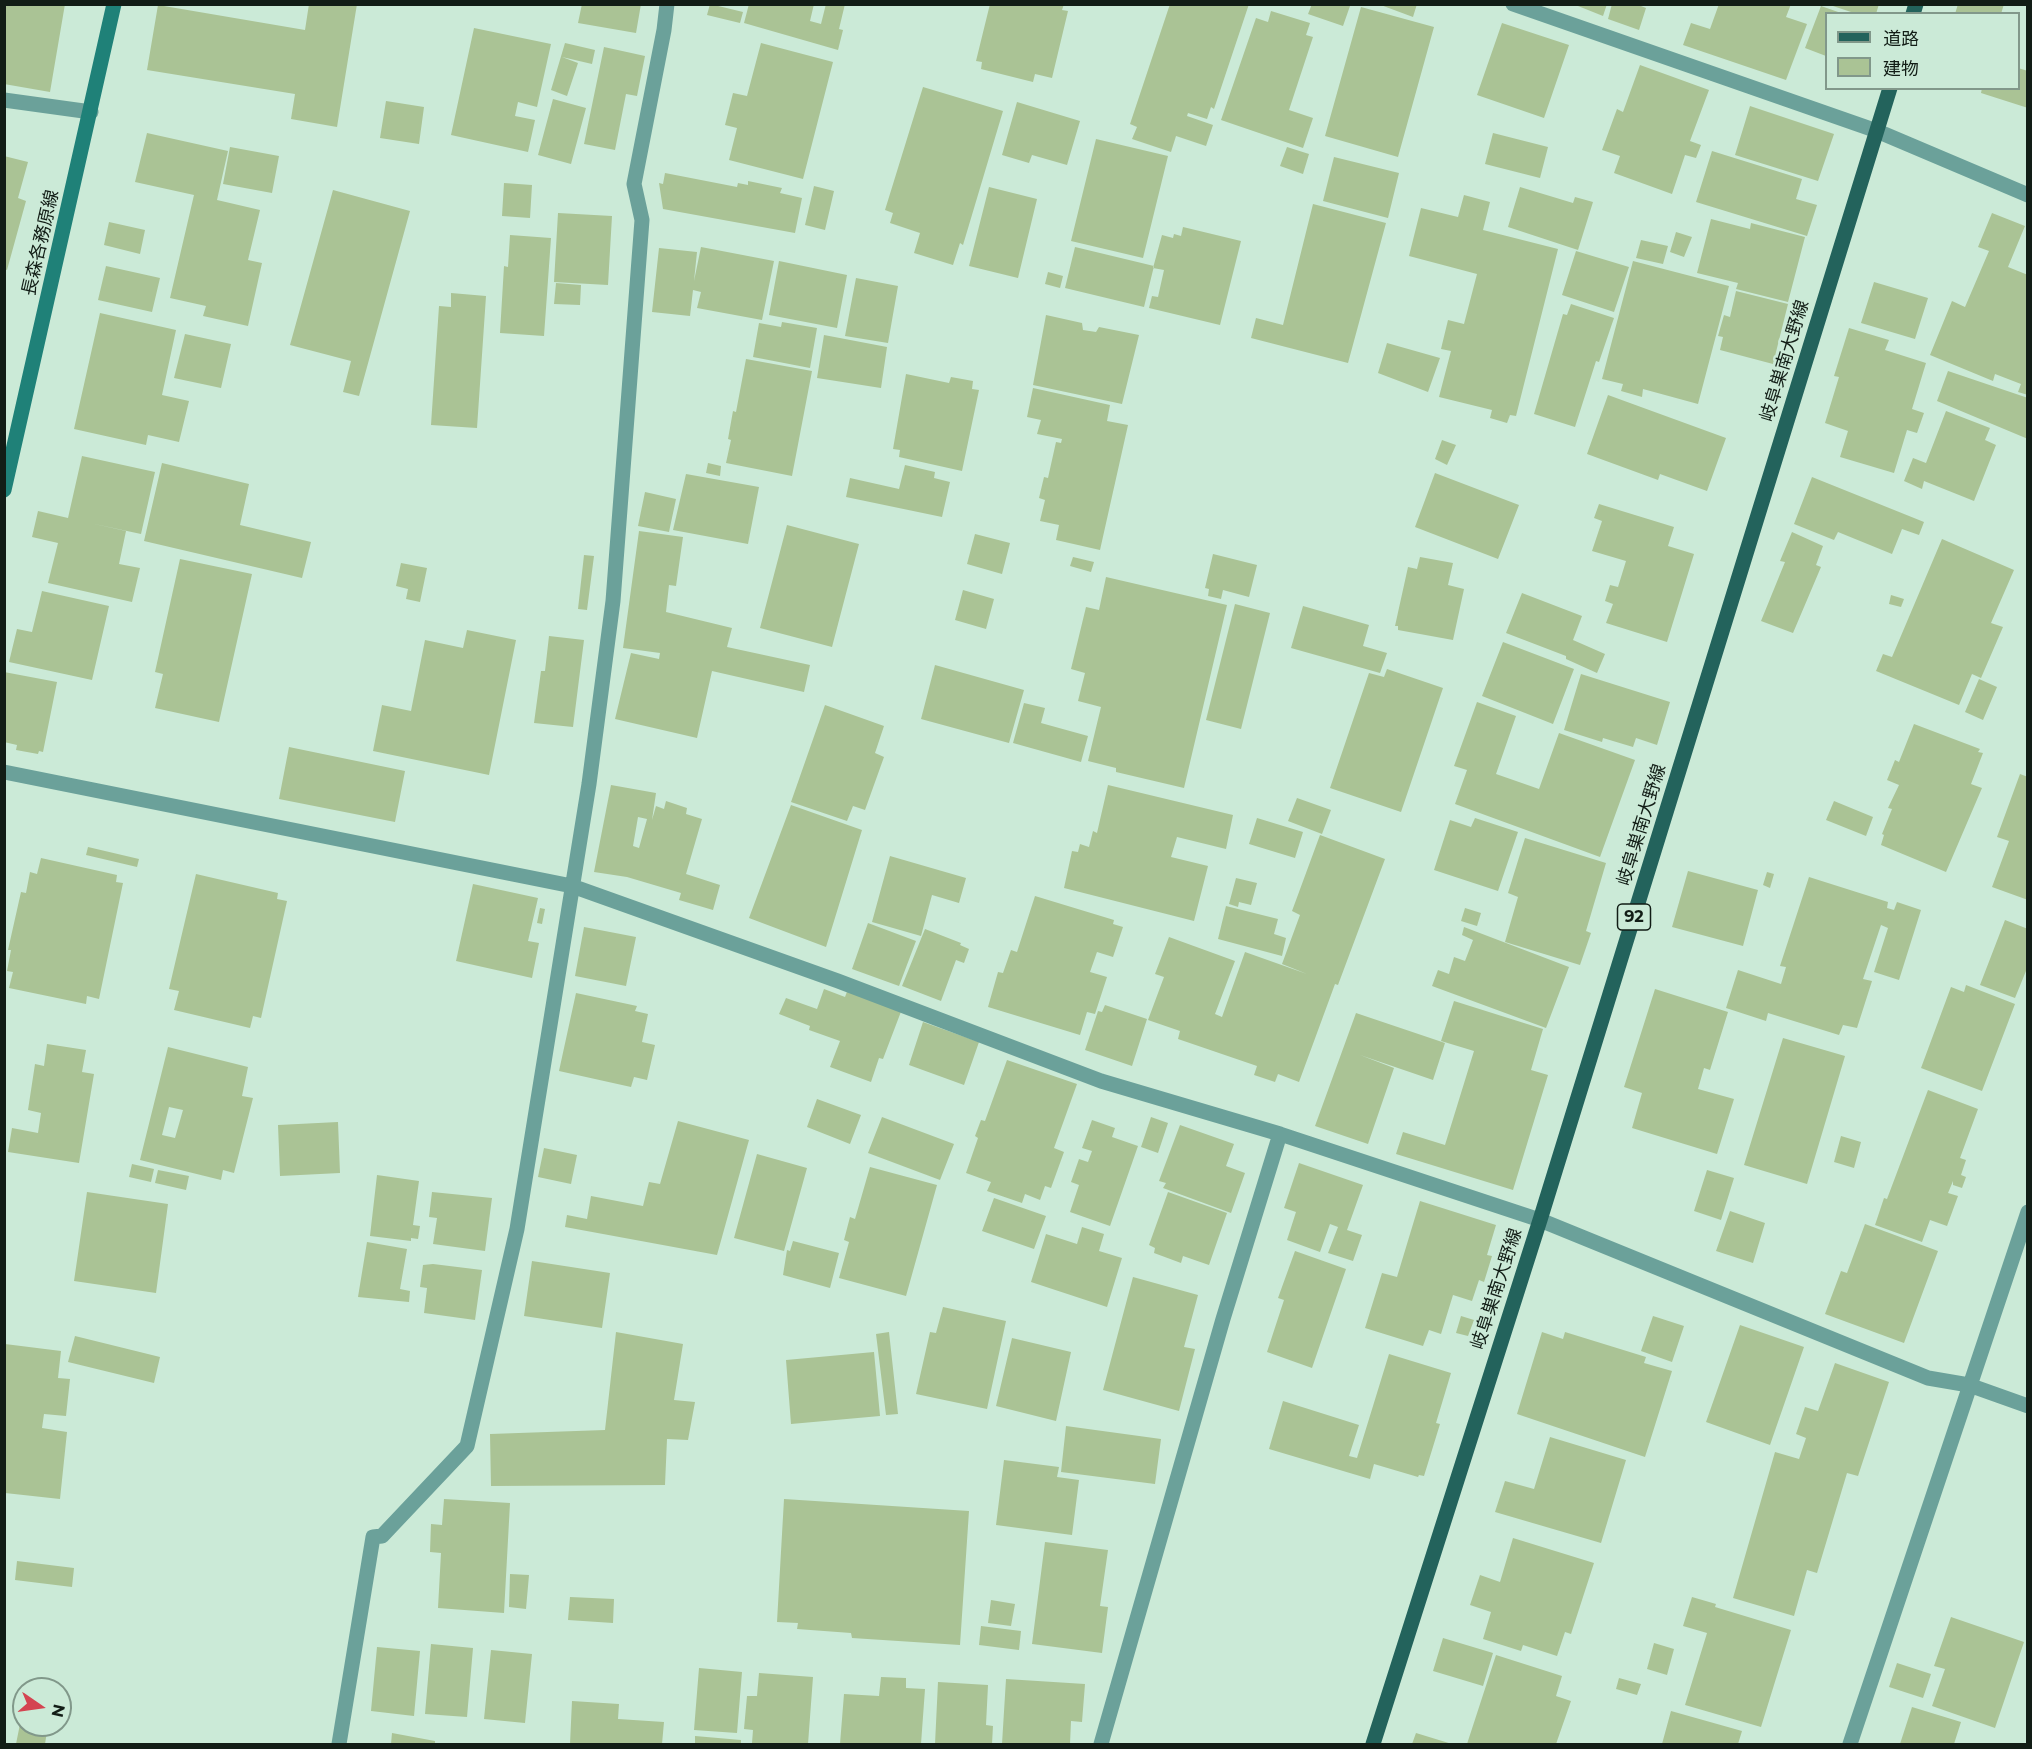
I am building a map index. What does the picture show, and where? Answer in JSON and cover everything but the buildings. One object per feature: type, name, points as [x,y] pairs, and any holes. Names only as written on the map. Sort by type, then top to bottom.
[{"type":"main road","name":"長森各務原線","points":[[4,490],[114,4]]},
{"type":"main road","name":"岐阜巣南大野線","points":[[1373,1744],[1540,1220],[1889,90]]},
{"type":"street","points":[[339,1744],[373,1537],[382,1536],[467,1446],[517,1229],[589,784],[613,601],[642,220],[634,184],[667,4]]},
{"type":"street","points":[[1513,4],[1877,130],[2028,195]]},
{"type":"street","points":[[4,100],[91,112]]},
{"type":"street","points":[[4,772],[572,886],[838,981],[1101,1080],[1280,1134],[1540,1220],[1928,1378],[1969,1385],[2028,1406]]},
{"type":"street","points":[[1101,1744],[1280,1134]]},
{"type":"street","points":[[1850,1744],[2028,1212]]}]
